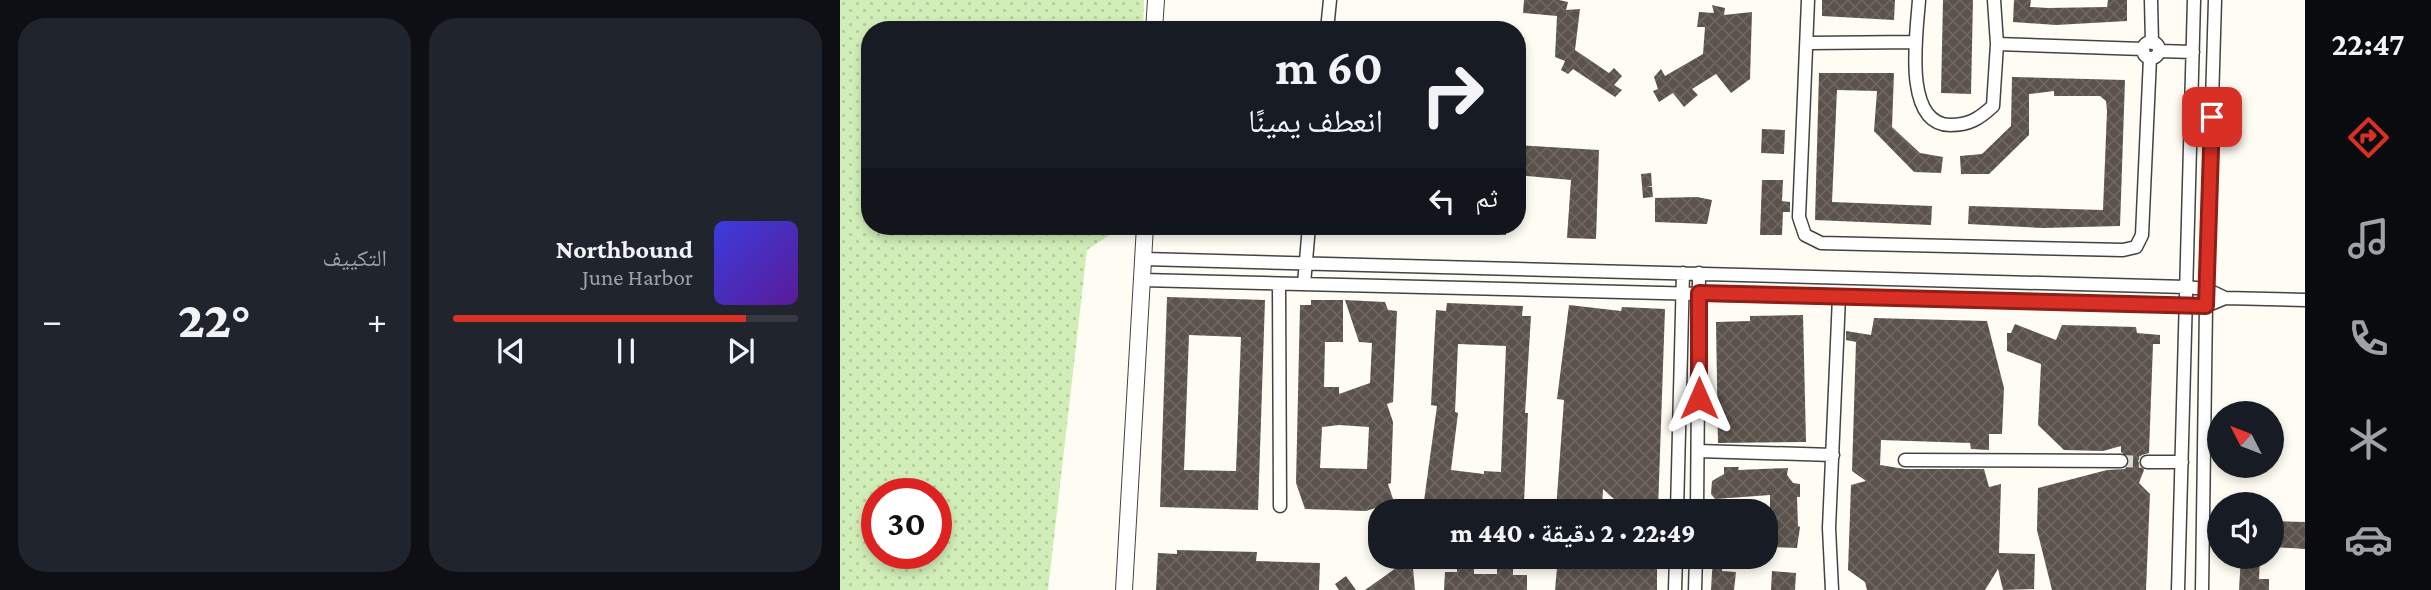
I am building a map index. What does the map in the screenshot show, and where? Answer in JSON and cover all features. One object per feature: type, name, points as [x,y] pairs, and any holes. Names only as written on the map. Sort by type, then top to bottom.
[{"type":"street","points":[[1155,21],[1156,0]]},
{"type":"street","points":[[1328,21],[1330,0]]},
{"type":"street","points":[[1808,0],[1809,43],[1799,217],[1805,235],[1821,243],[2123,250],[2136,247],[2142,235],[2151,0]]},
{"type":"street","points":[[1919,0],[1916,42],[1919,103],[1928,116],[1944,125],[1963,125],[1979,120],[1993,106],[1997,44],[1994,0]]},
{"type":"street","points":[[2178,590],[2194,0]]},
{"type":"street","points":[[2202,590],[2206,289],[2215,0]]},
{"type":"street","points":[[1809,43],[1916,42]]},
{"type":"street","points":[[1997,44],[2193,52]]},
{"type":"street","points":[[1124,590],[1144,235]]},
{"type":"street","points":[[1304,284],[1308,235]]},
{"type":"street","points":[[1143,259],[2186,288],[2206,289],[2225,298],[2305,300]]},
{"type":"street","points":[[1677,499],[1683,273]]},
{"type":"street","points":[[1697,499],[1699,273]]},
{"type":"street","points":[[1142,280],[2186,306],[2206,306],[2225,298]]},
{"type":"street","points":[[1279,284],[1280,506]]},
{"type":"street","points":[[1832,590],[1829,528],[1839,297]]},
{"type":"street","points":[[1698,451],[1833,455]]},
{"type":"street","points":[[1905,460],[2121,461]]},
{"type":"street","points":[[2147,461],[2182,462]]},
{"type":"street","points":[[1675,590],[1676,569]]},
{"type":"street","points":[[1695,590],[1696,569]]},
{"type":"green space","points":[[840,0],[1144,0],[1143,21],[861,21],[861,235],[1110,235],[1087,250],[1048,590],[840,590]]},
{"type":"building","points":[[1524,0],[1559,0],[1568,2],[1566,10],[1580,9],[1575,50],[1609,73],[1614,68],[1622,76],[1614,85],[1622,90],[1615,97],[1573,69],[1568,74],[1561,70],[1565,61],[1555,57],[1557,16],[1523,13]]},
{"type":"building","points":[[1822,0],[1895,0],[1894,20],[1822,16]]},
{"type":"building","points":[[1943,0],[1973,0],[1971,94],[1941,93]]},
{"type":"building","points":[[2014,0],[2031,0],[2030,7],[2048,8],[2107,7],[2108,0],[2127,0],[2127,21],[2056,25],[2013,22]]},
{"type":"building","points":[[1712,5],[1725,8],[1724,15],[1752,12],[1750,79],[1731,93],[1716,74],[1692,89],[1698,95],[1684,107],[1673,93],[1659,102],[1653,91],[1658,89],[1654,77],[1661,69],[1665,76],[1703,54],[1705,27],[1697,27],[1699,12],[1714,13]]},
{"type":"building","points":[[1819,73],[1894,73],[1892,127],[1920,153],[1943,157],[1941,173],[1914,172],[1874,131],[1877,91],[1837,90],[1832,202],[1932,206],[1931,225],[1815,220]]},
{"type":"building","points":[[2012,77],[2125,80],[2120,226],[2043,228],[1968,224],[1969,206],[2103,210],[2107,111],[2106,101],[2100,96],[2054,96],[2054,91],[2029,94],[2029,135],[1989,174],[1961,174],[1960,156],[1982,154],[2011,126]]},
{"type":"building","points":[[1762,129],[1785,130],[1784,154],[1761,153]]},
{"type":"building","points":[[1526,146],[1599,150],[1596,239],[1567,238],[1571,180],[1526,176]]},
{"type":"building","points":[[1651,173],[1652,186],[1647,186],[1652,187],[1653,197],[1643,198],[1641,174]]},
{"type":"building","points":[[1762,180],[1783,180],[1782,201],[1790,202],[1790,212],[1783,212],[1782,235],[1760,235]]},
{"type":"building","points":[[1697,197],[1712,200],[1707,224],[1655,222],[1655,198]]},
{"type":"building","points":[[1167,297],[1265,300],[1258,510],[1160,507]],"holes":[[[1189,335],[1241,337],[1236,471],[1184,470]]]},
{"type":"building","points":[[1311,300],[1343,300],[1343,342],[1325,342],[1324,387],[1339,387],[1339,394],[1370,383],[1372,343],[1359,342],[1345,300],[1385,302],[1388,310],[1397,311],[1393,402],[1387,404],[1393,422],[1391,483],[1388,484],[1393,499],[1368,499],[1368,510],[1305,509],[1296,483],[1300,305],[1311,305]],"holes":[[[1322,427],[1369,427],[1367,469],[1320,468]]]},
{"type":"building","points":[[1447,303],[1523,306],[1522,316],[1531,316],[1525,413],[1528,413],[1524,499],[1424,499],[1437,406],[1431,405],[1436,310],[1446,311]],"holes":[[[1458,344],[1506,346],[1501,472],[1484,471],[1484,474],[1451,470],[1458,413],[1455,412]]]},
{"type":"building","points":[[1569,305],[1621,311],[1622,307],[1665,309],[1658,499],[1614,499],[1603,489],[1602,499],[1557,499],[1564,400],[1557,399]]},
{"type":"building","points":[[1803,315],[1806,442],[1718,443],[1716,322],[1750,321],[1750,316]]},
{"type":"building","points":[[1874,318],[1987,321],[2004,388],[2002,434],[1989,434],[1989,450],[1971,449],[1970,443],[1881,440],[1880,465],[1905,469],[1984,469],[1989,487],[2001,484],[1999,553],[2035,554],[2034,589],[2003,590],[1998,569],[1985,590],[1867,590],[1865,582],[1848,570],[1851,485],[1866,481],[1852,471],[1856,342],[1846,340],[1846,331],[1871,335]]},
{"type":"building","points":[[2015,324],[2056,340],[2062,325],[2136,327],[2137,333],[2160,335],[2160,344],[2153,344],[2149,453],[2142,455],[2138,461],[2144,470],[2139,483],[2150,494],[2146,590],[2052,590],[2037,530],[2038,488],[2107,470],[2125,469],[2130,460],[2121,452],[2121,446],[2103,451],[2064,450],[2038,425],[2041,364],[2007,351],[2007,333],[2011,333]]},
{"type":"building","points":[[1724,467],[1739,467],[1738,470],[1788,468],[1787,475],[1793,483],[1800,484],[1800,497],[1797,497],[1800,527],[1797,548],[1778,547],[1778,499],[1770,499],[1770,495],[1715,499],[1711,494],[1712,481],[1724,474]]},
{"type":"building","points":[[2284,521],[2305,522],[2305,549],[2284,548]]},
{"type":"building","points":[[1177,550],[1257,552],[1256,561],[1320,563],[1319,590],[1156,590],[1158,553],[1177,554]]},
{"type":"building","points":[[1395,569],[1413,569],[1415,590],[1365,590]]},
{"type":"building","points":[[1457,569],[1474,569],[1474,574],[1497,574],[1497,569],[1513,569],[1513,575],[1527,575],[1527,590],[1444,590],[1445,572],[1457,572]]},
{"type":"building","points":[[1557,569],[1657,569],[1657,590],[1555,590]]},
{"type":"building","points":[[1712,569],[1736,572],[1734,590],[1711,590]]},
{"type":"building","points":[[2240,569],[2259,569],[2259,579],[2269,579],[2269,590],[2239,590]]},
{"type":"building","points":[[1772,571],[1796,573],[1795,590],[1771,590]]},
{"type":"building","points":[[1346,576],[1356,590],[1339,590],[1335,584]]},
{"type":"tunnel","points":[[2121,461],[2147,462]]},
{"type":"route","points":[[1699,398],[1699,293],[2206,306],[2212,117]]}]
